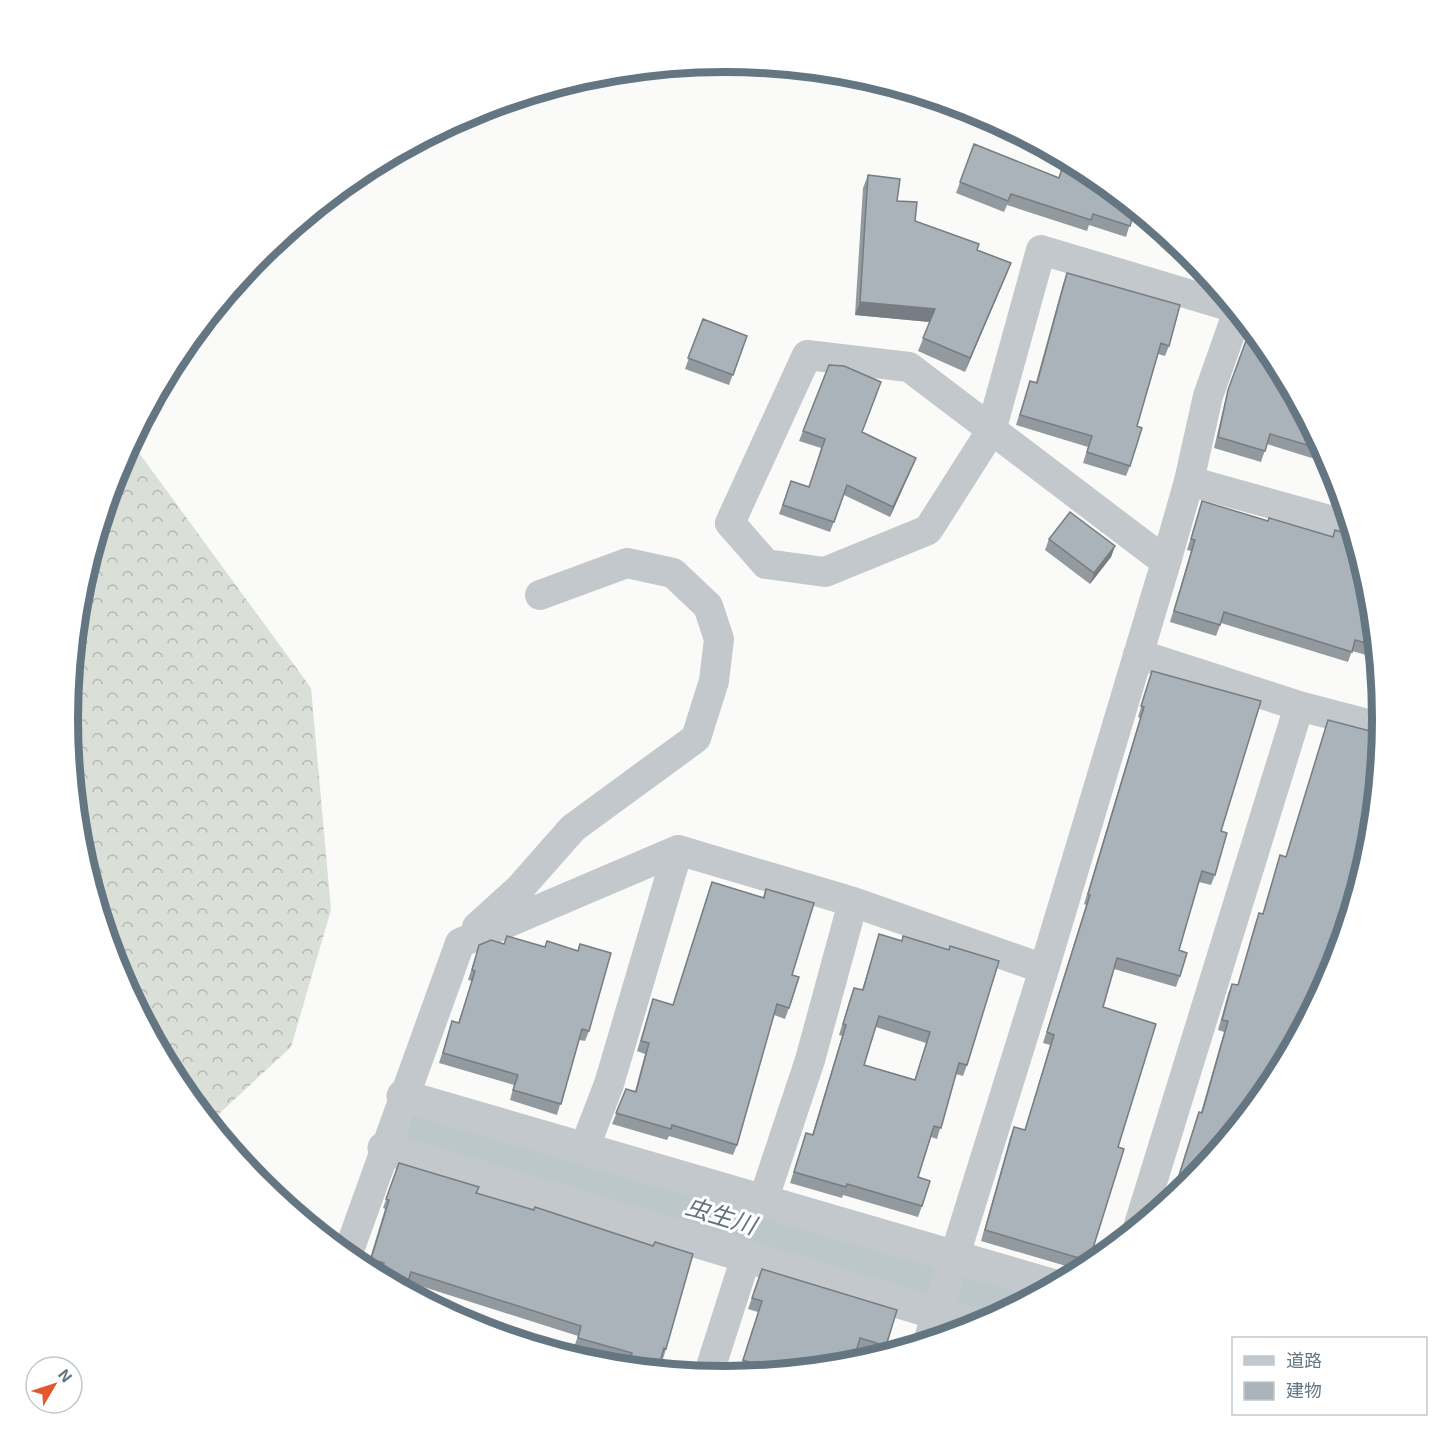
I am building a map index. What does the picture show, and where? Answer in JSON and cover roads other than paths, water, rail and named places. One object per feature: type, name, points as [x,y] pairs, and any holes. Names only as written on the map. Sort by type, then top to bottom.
[{"type":"street","points":[[1166,562],[991,431],[909,367],[807,355],[730,523],[766,564],[825,572],[928,530],[991,431],[1041,250],[1223,306]]},
{"type":"street","points":[[932,1328],[1044,969],[1166,562],[1189,481],[1208,396],[1233,318]]},
{"type":"street","points":[[1189,481],[1343,524]]},
{"type":"street","points":[[350,1247],[460,943],[520,888],[573,828],[696,738],[714,681],[719,639],[708,606],[673,573],[627,563],[540,595]]},
{"type":"street","points":[[1138,654],[1299,706],[1373,725]]},
{"type":"street","points":[[1142,1214],[1299,706]]},
{"type":"street","points":[[460,943],[678,850],[853,902],[1044,969]]},
{"type":"street","points":[[584,1149],[609,1084],[678,850]]},
{"type":"street","points":[[763,1201],[810,1060],[853,902]]},
{"type":"street","points":[[403,1096],[1044,1283]]},
{"type":"street","points":[[384,1148],[746,1257],[932,1328],[949,1327]]},
{"type":"street","points":[[711,1367],[746,1257]]},
{"type":"waterway","name":"虫生川","points":[[423,1125],[1010,1301]]}]
